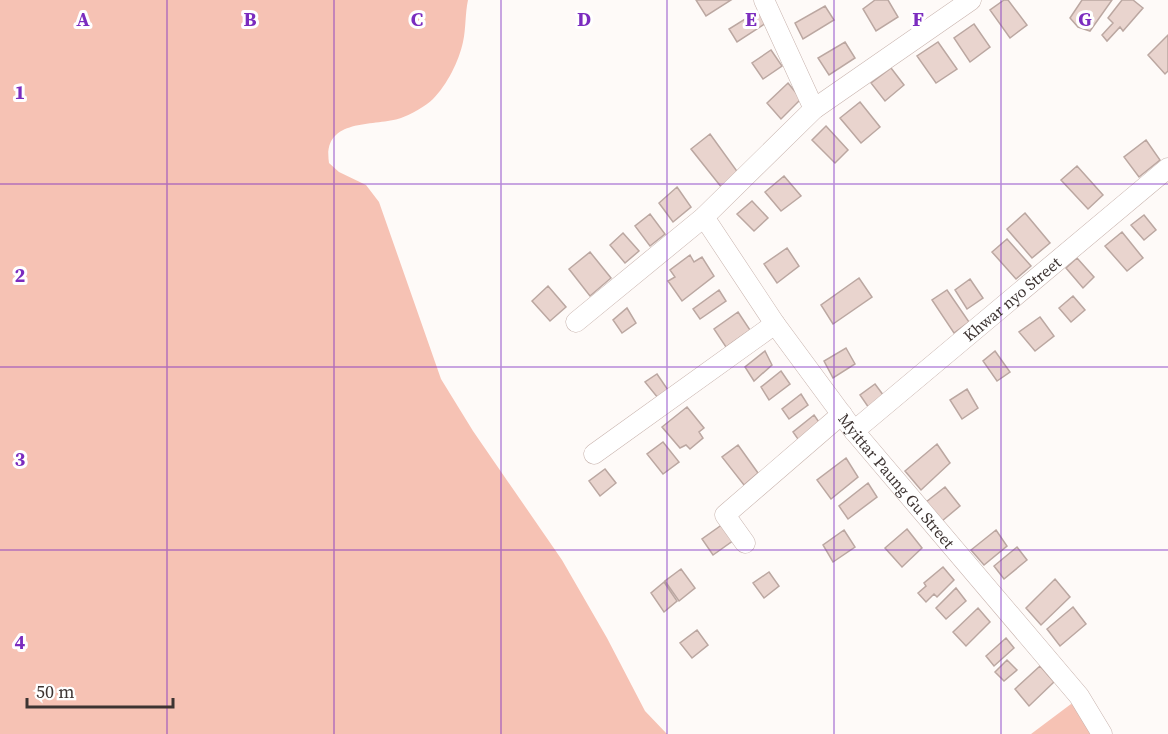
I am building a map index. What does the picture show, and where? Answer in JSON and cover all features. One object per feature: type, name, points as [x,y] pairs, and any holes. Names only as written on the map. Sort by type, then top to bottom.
[{"type":"street","points":[[764,0],[814,109]]},
{"type":"street","points":[[576,322],[704,217],[814,109],[971,0]]},
{"type":"street","name":"Khwar nyo Street","points":[[854,430],[1168,168]]},
{"type":"street","name":"Myittar Paung Gu Street","points":[[704,217],[775,324],[854,430],[1079,696],[1102,734]]},
{"type":"street","points":[[594,454],[775,324]]},
{"type":"street","points":[[745,543],[725,515],[842,414]]},
{"type":"shaded area","points":[[0,0],[468,0],[461,49],[452,72],[433,99],[405,117],[365,124],[342,131],[334,138],[329,148],[329,163],[339,172],[366,185],[379,202],[441,379],[473,431],[562,560],[607,638],[645,711],[667,734],[0,734]]},
{"type":"shaded area","points":[[1071,704],[1077,706],[1094,734],[1031,734]]},
{"type":"building","points":[[696,0],[731,0],[706,16]]},
{"type":"building","points":[[875,0],[888,0],[898,17],[876,31],[863,9]]},
{"type":"building","points":[[1004,0],[1008,0],[1027,25],[1010,38],[990,10]]},
{"type":"building","points":[[1082,0],[1112,0],[1090,31],[1078,27],[1070,18]]},
{"type":"building","points":[[1122,0],[1133,0],[1143,8],[1123,31],[1120,27],[1107,41],[1102,35],[1113,23],[1108,18]]},
{"type":"building","points":[[825,6],[834,20],[803,39],[795,23]]},
{"type":"building","points":[[758,11],[766,23],[737,42],[729,29]]},
{"type":"building","points":[[974,24],[990,47],[970,62],[954,38]]},
{"type":"building","points":[[1168,35],[1168,71],[1165,74],[1148,55]]},
{"type":"building","points":[[845,42],[855,58],[829,75],[818,58]]},
{"type":"building","points":[[938,42],[957,69],[936,83],[917,56]]},
{"type":"building","points":[[771,50],[782,66],[763,79],[752,63]]},
{"type":"building","points":[[891,68],[904,85],[885,101],[871,83]]},
{"type":"building","points":[[788,83],[801,99],[781,119],[767,103]]},
{"type":"building","points":[[860,102],[880,127],[861,143],[840,118]]},
{"type":"building","points":[[826,126],[848,150],[835,163],[812,140]]},
{"type":"building","points":[[710,134],[739,174],[722,188],[691,149]]},
{"type":"building","points":[[1146,140],[1160,160],[1139,177],[1124,157]]},
{"type":"building","points":[[1077,166],[1103,195],[1088,209],[1061,180]]},
{"type":"building","points":[[784,176],[801,196],[781,211],[765,192]]},
{"type":"building","points":[[677,187],[691,207],[673,222],[659,203]]},
{"type":"building","points":[[752,201],[768,218],[754,231],[737,214]]},
{"type":"building","points":[[1025,213],[1050,243],[1032,258],[1007,229]]},
{"type":"building","points":[[650,214],[665,234],[650,246],[635,226]]},
{"type":"building","points":[[1144,215],[1156,230],[1144,240],[1131,225]]},
{"type":"building","points":[[1122,232],[1143,258],[1127,271],[1105,246]]},
{"type":"building","points":[[623,233],[639,251],[625,263],[610,245]]},
{"type":"building","points":[[1007,239],[1031,266],[1016,279],[992,252]]},
{"type":"building","points":[[787,248],[799,266],[777,283],[764,264]]},
{"type":"building","points":[[590,252],[611,278],[590,296],[569,269]]},
{"type":"building","points":[[690,255],[694,262],[702,257],[714,276],[682,301],[668,281],[675,277],[670,270]]},
{"type":"building","points":[[1077,258],[1094,277],[1083,288],[1066,268]]},
{"type":"building","points":[[859,278],[872,297],[833,324],[821,305]]},
{"type":"building","points":[[970,279],[983,298],[967,309],[955,290]]},
{"type":"building","points":[[548,286],[566,307],[550,321],[532,301]]},
{"type":"building","points":[[719,290],[726,301],[700,319],[693,309]]},
{"type":"building","points":[[947,290],[969,322],[954,333],[932,300]]},
{"type":"building","points":[[1073,296],[1085,310],[1071,322],[1059,308]]},
{"type":"building","points":[[627,308],[636,323],[622,333],[613,320]]},
{"type":"building","points":[[738,312],[750,330],[726,347],[714,329]]},
{"type":"building","points":[[1040,317],[1054,336],[1035,351],[1019,332]]},
{"type":"building","points":[[846,348],[855,364],[833,378],[824,361]]},
{"type":"building","points":[[765,351],[772,365],[754,381],[745,367]]},
{"type":"building","points":[[995,351],[1010,372],[997,381],[983,361]]},
{"type":"building","points":[[781,371],[790,384],[769,400],[761,387]]},
{"type":"building","points":[[657,374],[668,390],[658,398],[645,382]]},
{"type":"building","points":[[875,384],[887,400],[871,411],[860,395]]},
{"type":"building","points":[[967,389],[978,408],[962,419],[950,400]]},
{"type":"building","points":[[801,394],[808,405],[789,419],[782,409]]},
{"type":"building","points":[[687,407],[704,428],[699,432],[703,438],[690,449],[686,445],[680,448],[662,427]]},
{"type":"building","points":[[814,415],[821,425],[800,442],[793,432]]},
{"type":"building","points":[[663,442],[679,462],[663,474],[647,454]]},
{"type":"building","points":[[937,444],[950,463],[921,490],[905,471]]},
{"type":"building","points":[[738,445],[758,473],[744,485],[722,457]]},
{"type":"building","points":[[846,458],[858,477],[831,499],[817,480]]},
{"type":"building","points":[[605,469],[616,483],[600,496],[589,481]]},
{"type":"building","points":[[868,483],[877,497],[848,519],[839,506]]},
{"type":"building","points":[[945,487],[960,506],[942,521],[926,502]]},
{"type":"building","points":[[723,524],[734,540],[713,555],[702,539]]},
{"type":"building","points":[[907,529],[922,548],[902,567],[885,548]]},
{"type":"building","points":[[844,530],[855,547],[833,562],[823,545]]},
{"type":"building","points":[[996,530],[1007,546],[984,565],[971,550]]},
{"type":"building","points":[[1017,547],[1027,560],[1004,579],[994,566]]},
{"type":"building","points":[[943,567],[954,580],[937,597],[934,594],[926,602],[918,593],[926,586],[924,583]]},
{"type":"building","points":[[681,569],[695,588],[679,601],[665,581]]},
{"type":"building","points":[[769,572],[779,586],[764,598],[753,583]]},
{"type":"building","points":[[1055,579],[1070,597],[1041,625],[1026,608]]},
{"type":"building","points":[[664,582],[677,601],[664,612],[651,593]]},
{"type":"building","points":[[956,588],[966,601],[946,619],[936,608]]},
{"type":"building","points":[[1073,607],[1086,624],[1060,646],[1047,629]]},
{"type":"building","points":[[978,608],[990,622],[966,646],[953,632]]},
{"type":"building","points":[[697,630],[708,645],[692,658],[680,643]]},
{"type":"building","points":[[1006,638],[1014,648],[994,666],[986,656]]},
{"type":"building","points":[[1007,660],[1017,670],[1004,681],[995,672]]},
{"type":"building","points":[[1040,666],[1054,682],[1029,706],[1015,689]]}]
